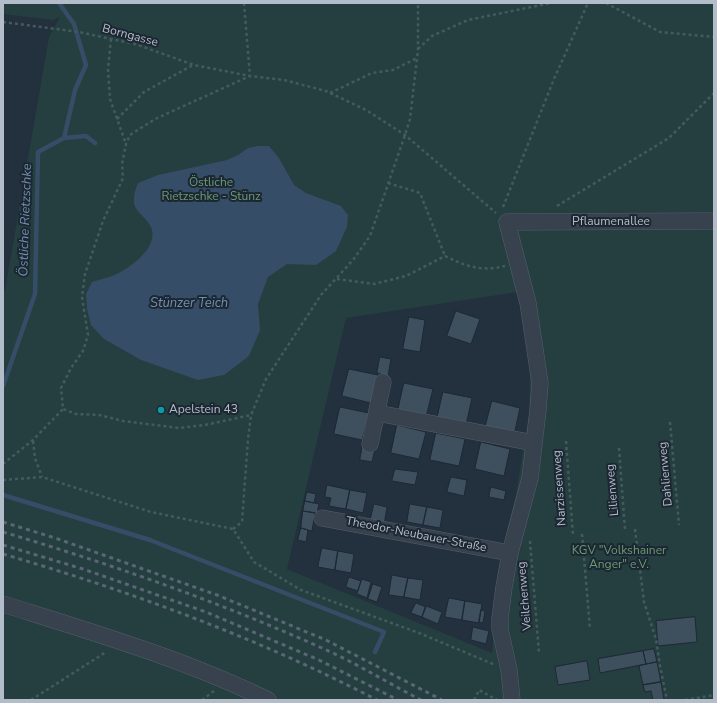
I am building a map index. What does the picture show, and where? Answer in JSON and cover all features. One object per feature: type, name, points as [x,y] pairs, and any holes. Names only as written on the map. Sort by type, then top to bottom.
[{"type":"street","name":"Pflaumenallee","points":[[505,215],[714,221]]},
{"type":"street","points":[[505,215],[528,303],[540,383],[530,478],[510,553],[504,587],[500,629],[509,670],[512,700]]},
{"type":"street","points":[[370,444],[383,382]]},
{"type":"street","points":[[377,413],[534,444]]},
{"type":"street","name":"Theodor-Neubauer-Straße","points":[[322,518],[510,553]]},
{"type":"street","points":[[3,604],[121,641],[233,683],[268,700]]},
{"type":"path","points":[[3,464],[33,440],[63,409],[61,388],[70,368],[84,350],[88,335],[82,297],[85,274],[103,221],[123,178],[122,164],[126,144],[130,135],[155,119],[250,76],[244,3]]},
{"type":"path","points":[[233,529],[242,522],[251,414],[266,379],[322,295],[353,260],[370,236],[410,119],[418,50],[418,3]]},
{"type":"path","points":[[418,50],[432,36],[468,20],[551,3]]},
{"type":"path","points":[[505,215],[554,79],[588,3]]},
{"type":"path","points":[[606,3],[660,32],[714,37]]},
{"type":"path","name":"Borngasse","points":[[3,22],[79,32],[135,44],[194,65],[250,76],[284,80],[330,93],[366,110],[405,135],[505,215]]},
{"type":"path","points":[[111,39],[108,69],[110,99],[126,144]]},
{"type":"path","points":[[330,93],[372,73],[393,70],[417,58]]},
{"type":"path","points":[[117,119],[144,92],[194,65]]},
{"type":"path","points":[[554,208],[669,138],[714,93]]},
{"type":"path","points":[[388,183],[420,193],[445,256],[462,264],[482,269],[501,267],[518,262]]},
{"type":"path","points":[[336,278],[374,284],[406,276],[445,256]]},
{"type":"path","points":[[63,409],[76,414],[99,415],[123,421],[179,428],[205,425],[251,414]]},
{"type":"path","name":"Dahlienweg","points":[[670,422],[680,525]]},
{"type":"path","points":[[33,440],[35,458],[42,477]]},
{"type":"path","name":"Narzissenweg","points":[[566,441],[573,534]]},
{"type":"path","name":"Lilienweg","points":[[618,448],[625,530]]},
{"type":"path","points":[[3,480],[42,477],[151,512],[233,529],[254,562],[301,590],[419,633],[485,662],[509,670]]},
{"type":"path","points":[[635,529],[644,602],[656,639],[667,700]]},
{"type":"path","points":[[582,534],[590,629]]},
{"type":"path","name":"Veilchenweg","points":[[530,538],[539,653]]},
{"type":"path","points":[[31,700],[121,641]]},
{"type":"path","points":[[474,700],[479,690],[495,699]]},
{"type":"path","points":[[685,700],[714,695]]},
{"type":"green space","name":"Östliche Rietzschke - Stünz","points":[[3,3],[714,3],[714,700],[3,700],[3,291],[5,290],[49,37],[60,17],[53,20],[3,14]],"holes":[[[518,292],[530,364],[529,414],[516,494],[500,560],[492,653],[287,569],[346,318]]]},
{"type":"water","name":"Stünzer Teich","points":[[269,146],[279,158],[294,185],[306,193],[341,206],[348,215],[347,227],[336,251],[316,265],[287,264],[268,277],[258,304],[260,330],[249,356],[224,375],[198,380],[141,360],[104,339],[91,325],[87,309],[86,294],[92,282],[113,276],[135,262],[145,252],[152,240],[151,227],[137,210],[134,203],[134,194],[138,183],[158,175],[227,160],[248,148]]},
{"type":"building","points":[[456,311],[480,319],[471,344],[447,336]]},
{"type":"building","points":[[409,317],[425,320],[420,352],[403,349]]},
{"type":"building","points":[[380,357],[391,359],[388,376],[377,373]]},
{"type":"building","points":[[349,369],[378,375],[371,403],[342,396]]},
{"type":"building","points":[[404,383],[433,389],[426,417],[398,410]]},
{"type":"building","points":[[443,392],[472,398],[466,425],[437,419]]},
{"type":"building","points":[[492,401],[520,408],[514,435],[485,428]]},
{"type":"building","points":[[340,407],[369,413],[362,440],[334,434]]},
{"type":"building","points":[[397,425],[426,432],[419,459],[391,453]]},
{"type":"building","points":[[436,433],[465,439],[459,466],[430,460]]},
{"type":"building","points":[[481,442],[510,449],[504,476],[475,469]]},
{"type":"building","points":[[363,443],[376,445],[372,462],[360,460]]},
{"type":"building","points":[[395,469],[418,472],[415,485],[392,481]]},
{"type":"building","points":[[451,477],[467,480],[464,496],[447,492]]},
{"type":"building","points":[[327,485],[350,490],[346,509],[329,506],[331,498],[325,497]]},
{"type":"building","points":[[491,487],[506,491],[504,500],[489,497]]},
{"type":"building","points":[[350,490],[367,493],[363,513],[346,509]]},
{"type":"building","points":[[307,492],[316,494],[314,503],[305,501]]},
{"type":"building","points":[[305,501],[319,504],[317,513],[303,511]]},
{"type":"building","points":[[374,504],[387,507],[384,525],[370,522]]},
{"type":"building","points":[[410,504],[427,507],[423,525],[407,522]]},
{"type":"building","points":[[427,507],[443,510],[440,528],[423,525]]},
{"type":"building","points":[[303,511],[315,513],[312,531],[301,528]]},
{"type":"building","points":[[301,528],[308,530],[306,542],[298,540]]},
{"type":"building","points":[[322,548],[338,551],[335,570],[318,567]]},
{"type":"building","points":[[338,551],[354,554],[351,573],[335,570]]},
{"type":"building","points":[[392,575],[408,578],[404,597],[389,595]]},
{"type":"building","points":[[349,577],[361,581],[358,591],[346,587]]},
{"type":"building","points":[[408,578],[423,580],[420,600],[404,597]]},
{"type":"building","points":[[362,579],[371,582],[367,598],[357,594]]},
{"type":"building","points":[[373,584],[382,587],[377,602],[368,599]]},
{"type":"building","points":[[449,598],[465,601],[462,620],[445,617]]},
{"type":"building","points":[[465,601],[482,604],[479,623],[462,620]]},
{"type":"building","points":[[416,603],[426,607],[422,617],[411,613]]},
{"type":"building","points":[[426,606],[442,612],[438,624],[422,617]]},
{"type":"building","points":[[481,610],[485,611],[483,623],[479,622]]},
{"type":"building","points":[[695,617],[697,642],[658,646],[656,621]]},
{"type":"building","points":[[473,627],[489,631],[486,644],[471,640]]},
{"type":"building","points":[[654,649],[657,662],[646,664],[643,651]]},
{"type":"building","points":[[643,651],[646,664],[600,673],[598,659]]},
{"type":"building","points":[[587,661],[590,680],[558,685],[555,667]]},
{"type":"building","points":[[657,662],[661,682],[643,685],[639,666]]},
{"type":"building","points":[[661,682],[664,700],[653,700],[651,691],[645,692],[643,685]]},
{"type":"waterway","name":"Östliche Rietzschke","points":[[3,386],[35,294],[38,152],[64,138],[75,90],[86,65],[74,24],[59,3]]},
{"type":"waterway","points":[[64,138],[86,136],[95,143]]},
{"type":"waterway","points":[[3,495],[150,540],[384,632],[375,652]]},
{"type":"railway","points":[[3,522],[55,538],[217,595],[326,640],[442,700]]},
{"type":"railway","points":[[3,532],[84,557],[244,615],[335,654],[421,700]]},
{"type":"railway","points":[[3,545],[83,569],[206,612],[319,660],[398,700]]},
{"type":"railway","points":[[3,554],[99,584],[194,618],[286,656],[377,700]]},
{"type":"place","name":"Apelstein 43","points":[[161,410]]},
{"type":"park label","name":"KGV \"Volkshainer Anger\" e.V.","points":[[619,558]]}]
